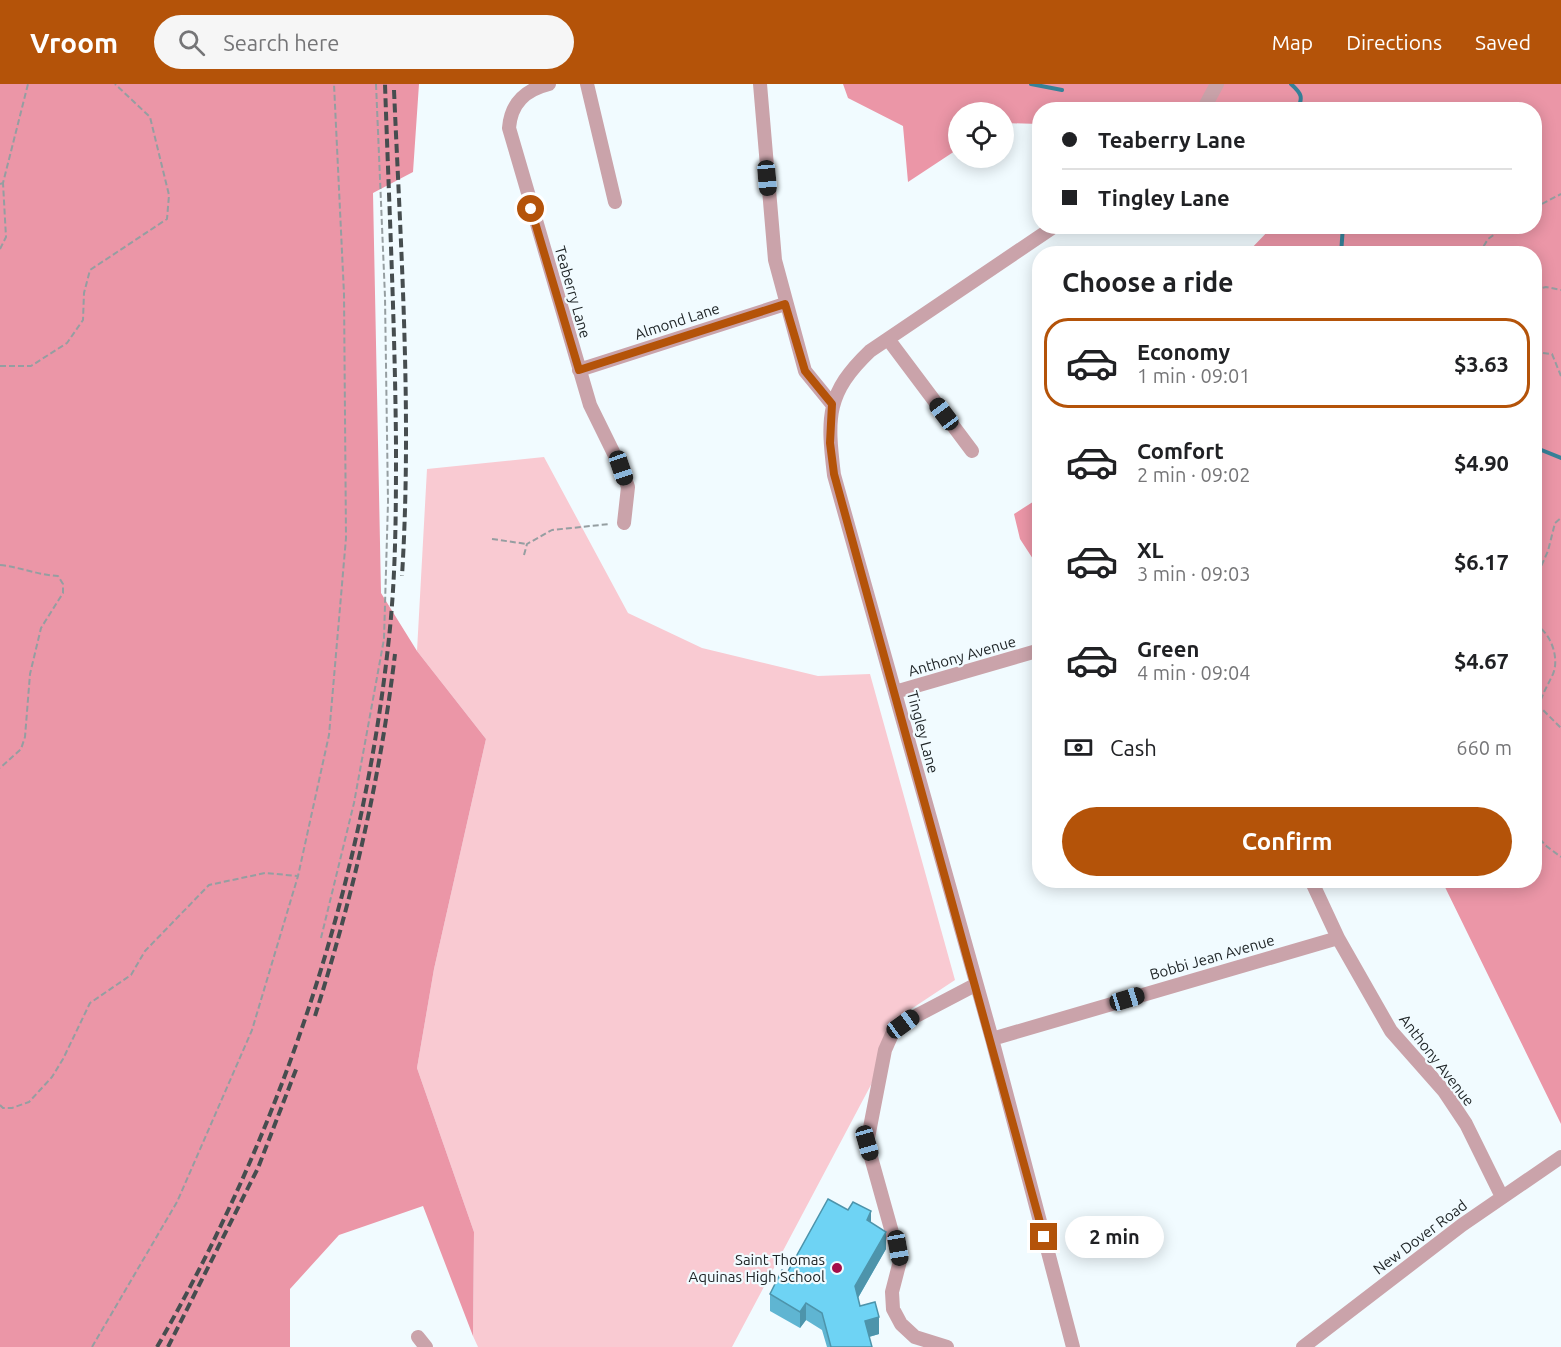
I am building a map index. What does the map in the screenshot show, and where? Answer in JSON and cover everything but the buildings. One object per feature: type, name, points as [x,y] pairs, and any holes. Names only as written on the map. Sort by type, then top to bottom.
[{"type":"street","name":"Teaberry Lane","points":[[549,84],[522,97],[514,107],[509,128],[590,405],[621,468],[628,488],[624,523]]},
{"type":"street","points":[[587,84],[615,202]]},
{"type":"street","points":[[760,84],[775,260],[785,304],[805,371],[832,404]]},
{"type":"street","points":[[1207,102],[1217,84]]},
{"type":"street","name":"Tingley Lane","points":[[1043,234],[870,351],[846,376],[832,404],[830,443],[834,474],[975,985],[992,1039],[1073,1347]]},
{"type":"street","name":"Almond Lane","points":[[579,370],[785,304]]},
{"type":"street","points":[[888,339],[972,451]]},
{"type":"street","name":"Anthony Avenue","points":[[895,692],[1032,652]]},
{"type":"street","name":"Anthony Avenue","points":[[1315,888],[1338,938],[1391,1031],[1444,1091],[1466,1124],[1502,1197]]},
{"type":"street","name":"Bobbi Jean Avenue","points":[[992,1039],[1338,938]]},
{"type":"street","points":[[947,1347],[915,1337],[901,1324],[893,1309],[892,1292],[900,1262],[899,1255],[867,1143],[885,1050],[893,1032],[914,1017],[975,985]]},
{"type":"street","name":"New Dover Road","points":[[1303,1347],[1502,1197],[1561,1157]]},
{"type":"path","points":[[0,249],[6,237],[1,183],[28,84]]},
{"type":"path","points":[[0,366],[32,366],[67,343],[83,320],[84,292],[90,270],[167,219],[169,195],[150,117],[115,84]]},
{"type":"path","points":[[92,1347],[182,1191],[252,1030],[298,876],[329,735],[346,538],[344,294],[334,84]]},
{"type":"path","points":[[321,938],[354,803],[384,639],[387,456],[376,84]]},
{"type":"path","points":[[1542,204],[1561,194]]},
{"type":"path","points":[[1484,246],[1495,234]]},
{"type":"path","points":[[1542,288],[1561,290]]},
{"type":"path","points":[[1542,353],[1552,354],[1561,376]]},
{"type":"path","points":[[1542,564],[1555,523],[1561,518]]},
{"type":"path","points":[[492,539],[527,544],[544,534],[567,527],[624,523]]},
{"type":"path","points":[[524,555],[527,544]]},
{"type":"path","points":[[0,565],[14,566],[40,575],[58,576],[63,584],[63,593],[57,606],[41,628],[30,674],[25,737],[21,749],[0,768]]},
{"type":"path","points":[[1542,627],[1551,640],[1554,672],[1542,699]]},
{"type":"path","points":[[1542,709],[1561,728]]},
{"type":"path","points":[[1542,841],[1561,857]]},
{"type":"path","points":[[0,1105],[12,1108],[29,1102],[52,1077],[90,1004],[130,975],[145,951],[209,885],[265,873],[298,876]]},
{"type":"shaded area","points":[[0,84],[419,84],[413,172],[373,193],[381,593],[417,651],[486,739],[434,969],[417,1068],[474,1232],[473,1336],[423,1206],[339,1235],[290,1289],[290,1347],[0,1347]]},
{"type":"shaded area","points":[[843,84],[1561,84],[1561,1124],[1445,888],[1542,888],[1542,246],[1254,246],[1265,234],[1542,234],[1542,102],[1032,102],[1032,124],[1014,123],[1014,102],[948,102],[948,156],[908,182],[903,126],[848,98]]},
{"type":"shaded area","points":[[544,457],[628,613],[702,648],[818,676],[870,674],[955,980],[890,1023],[873,1081],[732,1347],[478,1347],[473,1336],[474,1232],[417,1068],[434,969],[486,739],[417,651],[427,469]]},
{"type":"shaded area","points":[[1032,502],[1032,557],[1020,539],[1014,514]]},
{"type":"waterway","points":[[1031,84],[1062,90]]},
{"type":"waterway","points":[[1291,84],[1297,90],[1300,102]]},
{"type":"waterway","points":[[1342,234],[1342,246]]},
{"type":"waterway","points":[[1542,450],[1561,458]]},
{"type":"railway","points":[[157,1347],[202,1264],[243,1178],[280,1090],[339,908],[361,816],[378,722],[392,605],[396,514],[394,354],[385,84]]},
{"type":"railway","points":[[394,90],[406,394],[402,576]]},
{"type":"railway","points":[[315,1016],[364,837],[382,747],[395,654]]},
{"type":"railway","points":[[168,1347],[258,1168],[297,1067]]},
{"type":"place","name":"Saint Thomas Aquinas High School","points":[[837,1268]]},
{"type":"route","points":[[531,209],[579,370],[785,304],[805,371],[832,404],[830,443],[834,474],[992,1039],[1044,1237]]}]
